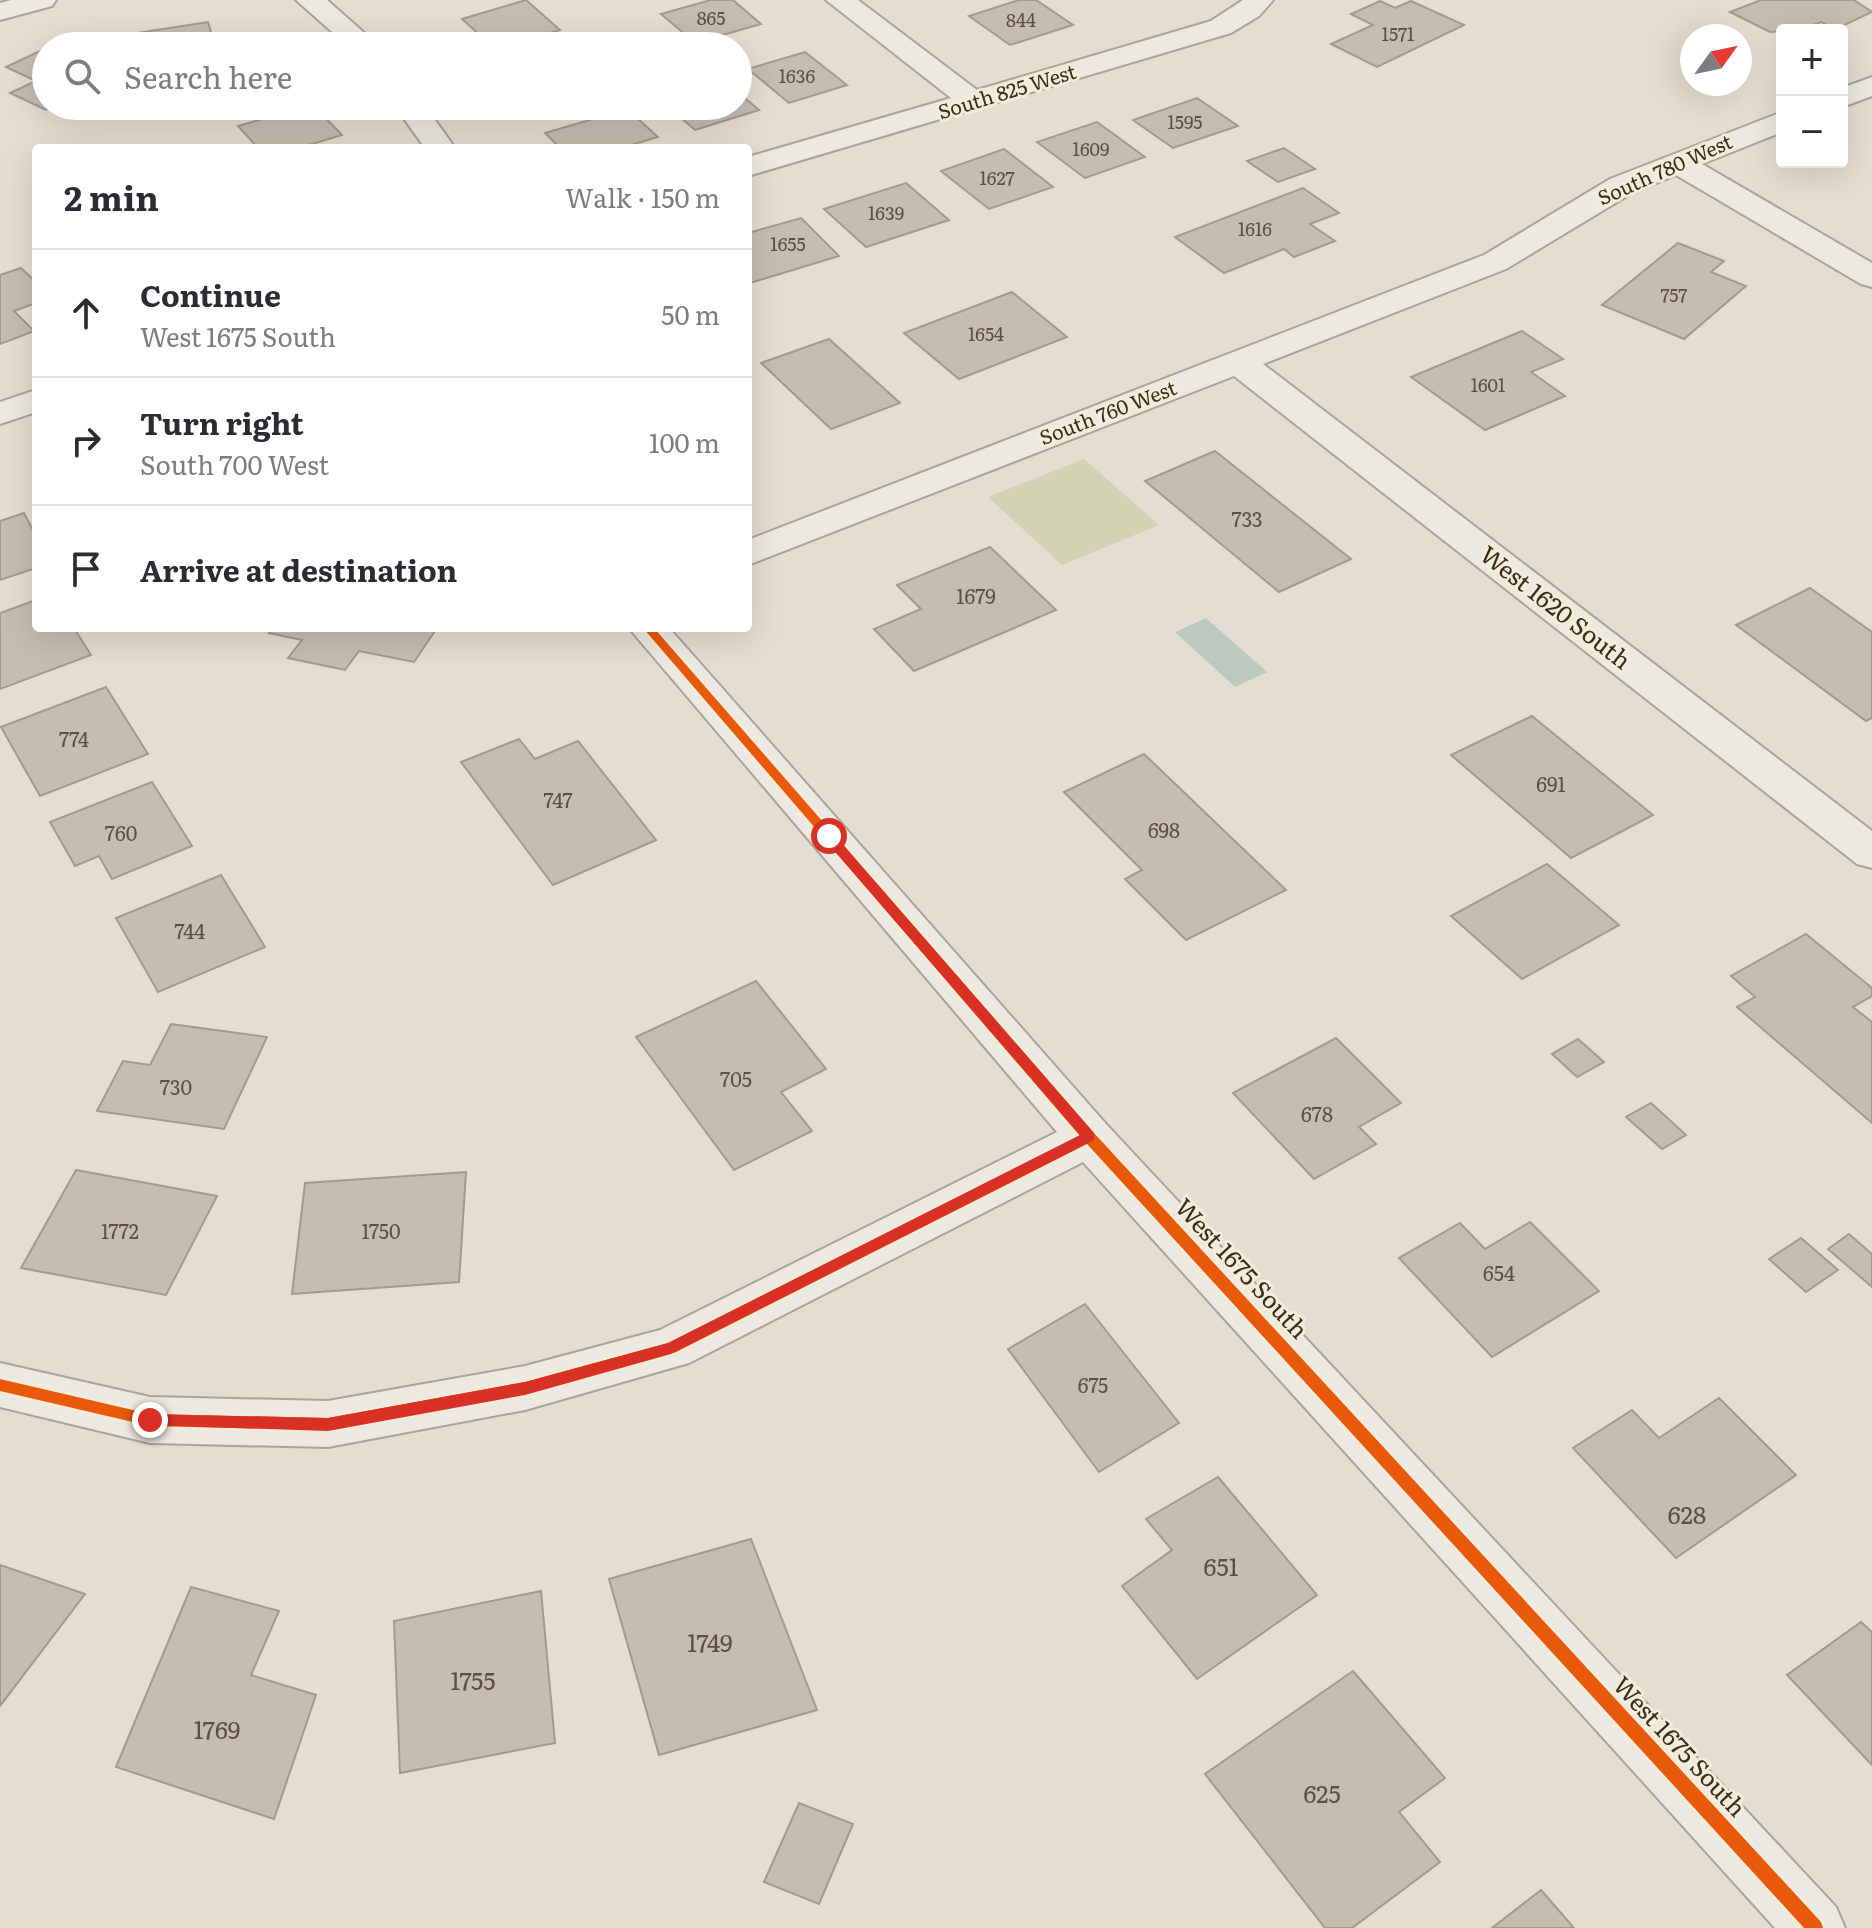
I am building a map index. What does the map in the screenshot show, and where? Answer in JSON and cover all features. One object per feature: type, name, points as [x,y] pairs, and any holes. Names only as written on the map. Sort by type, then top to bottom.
[{"type":"street","points":[[0,12],[42,0]]},
{"type":"street","points":[[310,0],[348,32]]},
{"type":"street","points":[[840,0],[975,102]]},
{"type":"street","name":"South 825 West","points":[[752,166],[1221,27],[1259,0]]},
{"type":"street","points":[[1847,96],[1872,86]]},
{"type":"street","points":[[420,120],[437,144]]},
{"type":"street","name":"South 780 West","points":[[1468,273],[1520,250],[1621,186],[1776,123]]},
{"type":"street","points":[[1677,162],[1872,277]]},
{"type":"street","name":"South 760 West","points":[[752,551],[1468,273]]},
{"type":"street","name":"West 1620 South","points":[[1238,362],[1872,853]]},
{"type":"street","points":[[0,414],[32,402]]},
{"type":"street","name":"West 1675 South","points":[[651,632],[1089,1137],[1815,1928]]},
{"type":"street","points":[[0,1385],[150,1420],[328,1424],[525,1388],[671,1348],[1089,1137]]},
{"type":"green space","points":[[1084,459],[1159,525],[1062,565],[988,497]]},
{"type":"shaded area","points":[[1206,618],[1267,672],[1235,687],[1175,632]]},
{"type":"building","points":[[526,0],[560,30],[476,32],[462,19]]},
{"type":"building","points":[[711,0],[733,0],[761,24],[733,32],[682,32],[661,14]]},
{"type":"building","points":[[1019,0],[1036,0],[1073,25],[1010,45],[969,16]]},
{"type":"building","points":[[1761,0],[1854,0],[1872,12],[1847,24],[1776,24],[1776,32],[1770,32],[1730,12]]},
{"type":"building","points":[[1380,1],[1395,8],[1411,1],[1464,25],[1377,67],[1331,44],[1373,25],[1351,14]]},
{"type":"building","points":[[208,22],[211,32],[143,32]]},
{"type":"building","points":[[805,52],[847,85],[789,103],[752,72],[752,68]]},
{"type":"building","points":[[32,55],[32,79],[6,67]]},
{"type":"building","points":[[32,83],[32,103],[10,93]]},
{"type":"building","points":[[1197,98],[1238,126],[1173,148],[1133,120]]},
{"type":"building","points":[[259,120],[328,120],[342,135],[312,144],[254,144],[238,126]]},
{"type":"building","points":[[589,120],[639,120],[658,137],[634,144],[556,144],[545,133]]},
{"type":"building","points":[[683,120],[727,120],[695,130]]},
{"type":"building","points":[[1097,122],[1145,157],[1085,178],[1037,142]]},
{"type":"building","points":[[1284,148],[1315,169],[1278,182],[1247,161]]},
{"type":"building","points":[[1004,149],[1053,187],[989,209],[941,171]]},
{"type":"building","points":[[906,183],[949,220],[866,247],[824,209]]},
{"type":"building","points":[[1303,188],[1339,213],[1310,224],[1335,241],[1294,257],[1284,249],[1224,273],[1175,237]]},
{"type":"building","points":[[801,218],[839,256],[752,282],[752,232]]},
{"type":"building","points":[[1678,243],[1724,261],[1711,272],[1746,286],[1684,339],[1602,305]]},
{"type":"building","points":[[21,268],[32,278],[32,304],[14,311],[32,332],[0,344],[0,275]]},
{"type":"building","points":[[1012,292],[1067,337],[959,379],[904,333]]},
{"type":"building","points":[[1522,331],[1563,359],[1531,372],[1565,396],[1485,430],[1411,377]]},
{"type":"building","points":[[829,339],[900,403],[831,429],[761,363]]},
{"type":"building","points":[[1215,451],[1351,559],[1279,592],[1145,481]]},
{"type":"building","points":[[24,513],[32,528],[32,569],[0,580],[0,521]]},
{"type":"building","points":[[990,547],[1056,610],[914,671],[874,629],[921,609],[897,585]]},
{"type":"building","points":[[1810,588],[1872,632],[1872,718],[1866,721],[1736,625]]},
{"type":"building","points":[[32,601],[32,632],[77,632],[91,655],[0,689],[0,613]]},
{"type":"building","points":[[434,632],[414,662],[359,651],[345,670],[288,658],[302,640],[269,633]]},
{"type":"building","points":[[106,687],[148,754],[40,796],[1,727]]},
{"type":"building","points":[[1532,716],[1653,815],[1571,858],[1451,755]]},
{"type":"building","points":[[519,739],[535,759],[578,741],[656,840],[553,885],[461,762]]},
{"type":"building","points":[[1144,754],[1286,890],[1186,940],[1125,879],[1142,870],[1064,792]]},
{"type":"building","points":[[152,782],[192,846],[112,879],[99,856],[75,866],[50,822]]},
{"type":"building","points":[[1547,864],[1619,925],[1522,979],[1451,916]]},
{"type":"building","points":[[221,875],[265,947],[158,992],[116,918]]},
{"type":"building","points":[[1806,934],[1872,988],[1872,996],[1853,1007],[1872,1022],[1872,1123],[1737,1007],[1755,997],[1731,976]]},
{"type":"building","points":[[756,981],[826,1069],[781,1092],[812,1131],[734,1170],[636,1037]]},
{"type":"building","points":[[171,1024],[267,1037],[224,1129],[97,1111],[123,1061],[150,1065]]},
{"type":"building","points":[[1336,1038],[1401,1103],[1359,1127],[1376,1144],[1314,1179],[1233,1093]]},
{"type":"building","points":[[1578,1039],[1604,1062],[1577,1077],[1552,1054]]},
{"type":"building","points":[[1651,1103],[1686,1135],[1662,1149],[1626,1117]]},
{"type":"building","points":[[76,1170],[217,1196],[166,1295],[21,1268]]},
{"type":"building","points":[[466,1172],[459,1282],[292,1294],[305,1183]]},
{"type":"building","points":[[1530,1222],[1599,1291],[1492,1357],[1399,1258],[1460,1223],[1485,1249]]},
{"type":"building","points":[[1849,1234],[1872,1254],[1872,1287],[1828,1249]]},
{"type":"building","points":[[1801,1238],[1838,1270],[1806,1292],[1769,1259]]},
{"type":"building","points":[[1085,1304],[1179,1423],[1099,1472],[1008,1349]]},
{"type":"building","points":[[1719,1398],[1796,1475],[1676,1558],[1573,1448],[1632,1410],[1659,1438]]},
{"type":"building","points":[[1218,1477],[1317,1595],[1197,1679],[1122,1586],[1172,1550],[1146,1519]]},
{"type":"building","points":[[751,1539],[817,1710],[659,1755],[609,1579]]},
{"type":"building","points":[[0,1565],[85,1594],[0,1706]]},
{"type":"building","points":[[191,1587],[279,1611],[251,1675],[316,1695],[274,1819],[116,1767]]},
{"type":"building","points":[[541,1591],[555,1743],[400,1773],[394,1621]]},
{"type":"building","points":[[1861,1622],[1872,1632],[1872,1765],[1787,1675]]},
{"type":"building","points":[[1353,1671],[1445,1778],[1399,1812],[1440,1862],[1352,1928],[1325,1928],[1205,1774]]},
{"type":"building","points":[[799,1803],[853,1824],[819,1904],[764,1882]]},
{"type":"building","points":[[1541,1890],[1574,1928],[1492,1928]]},
{"type":"cycle path","points":[[651,632],[1089,1137],[1815,1928]]},
{"type":"cycle path","points":[[0,1385],[150,1420],[328,1424],[525,1388],[671,1348],[1089,1137]]},
{"type":"route","points":[[150,1420],[328,1424],[525,1388],[671,1348],[1089,1137],[829,836]]}]
